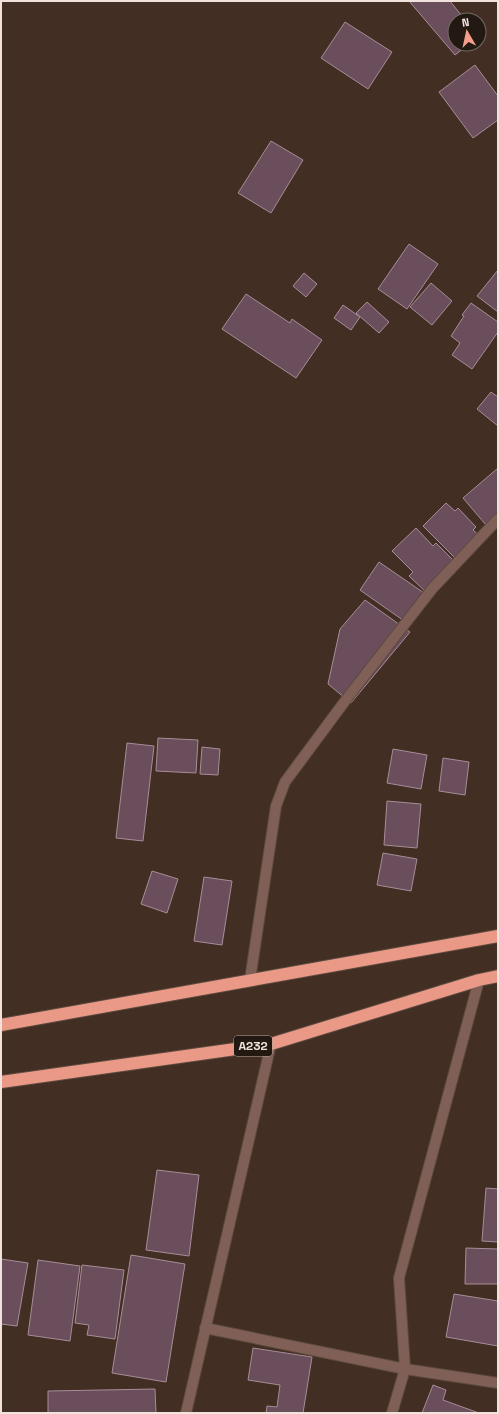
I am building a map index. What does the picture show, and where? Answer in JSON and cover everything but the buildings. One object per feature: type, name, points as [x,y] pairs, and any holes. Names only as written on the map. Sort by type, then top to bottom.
[{"type":"highway","points":[[1,1024],[498,936]]},
{"type":"highway","name":"A232","points":[[1,1082],[271,1044],[479,980],[498,976]]},
{"type":"street","points":[[250,980],[276,806],[285,782],[348,697],[432,589],[498,518]]},
{"type":"street","points":[[392,1413],[405,1369],[399,1278],[479,980]]},
{"type":"street","points":[[186,1413],[271,1044]]},
{"type":"street","points":[[206,1328],[405,1369],[498,1383]]}]
